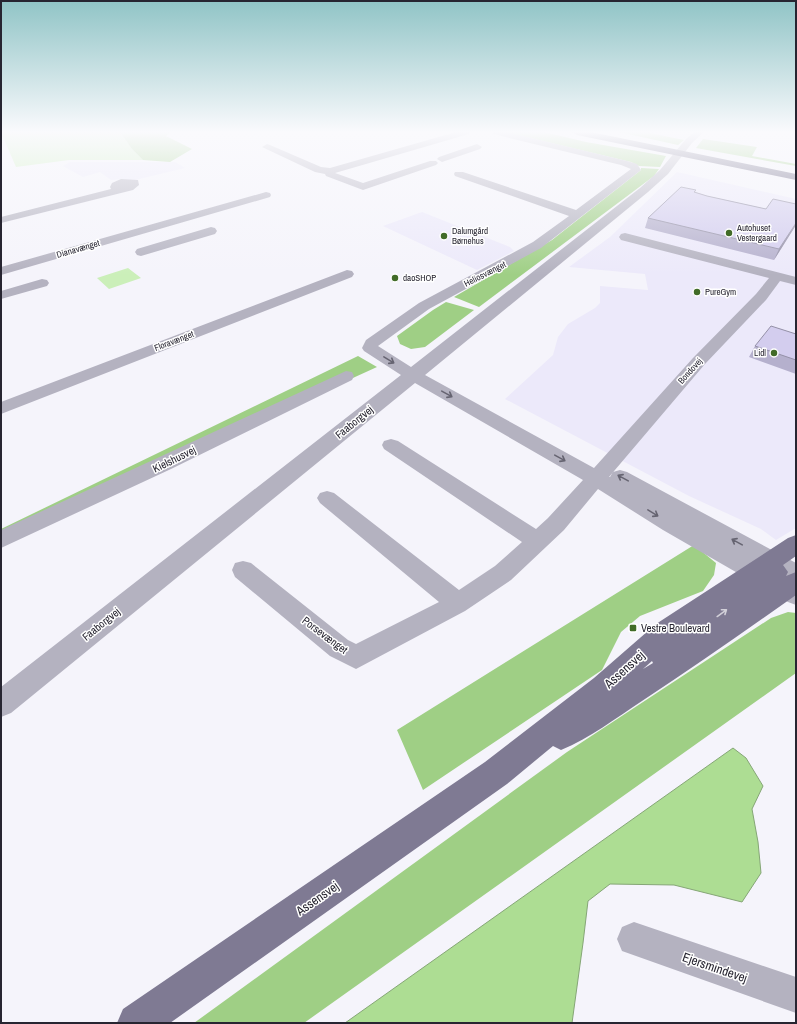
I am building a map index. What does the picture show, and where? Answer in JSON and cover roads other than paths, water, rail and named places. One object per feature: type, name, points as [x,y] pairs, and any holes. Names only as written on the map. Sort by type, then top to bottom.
[{"type":"main road","name":"Assensvej","points":[[496,774],[618,702],[701,648],[783,576],[796,544]]},
{"type":"main road","name":"Assensvej","points":[[137,1023],[496,774],[604,687],[665,632],[783,576]]},
{"type":"street","points":[[345,180],[363,187],[384,180]]},
{"type":"street","points":[[476,180],[578,215]]},
{"type":"street","name":"Heliosvænget","points":[[419,370],[370,348],[371,343],[389,329],[440,297],[519,256],[578,215],[623,180]]},
{"type":"street","name":"Faaborgvej","points":[[1,704],[655,180]]},
{"type":"street","points":[[1,220],[118,190]]},
{"type":"street","name":"Dianavænget","points":[[1,271],[265,194]]},
{"type":"street","points":[[217,198],[243,212]]},
{"type":"street","points":[[117,227],[180,209]]},
{"type":"street","points":[[144,219],[176,241]]},
{"type":"street","points":[[141,252],[211,231]]},
{"type":"street","points":[[625,237],[796,281]]},
{"type":"street","points":[[1,260],[20,255]]},
{"type":"street","name":"Floravænget","points":[[1,408],[347,274]]},
{"type":"street","name":"Bondovej","points":[[600,473],[699,361],[761,297],[777,276]]},
{"type":"street","points":[[1,296],[42,283]]},
{"type":"street","points":[[419,370],[567,445],[600,473],[671,524],[783,576]]},
{"type":"street","name":"Kielshusvej","points":[[1,540],[157,468],[346,376]]},
{"type":"street","points":[[391,445],[538,541]]},
{"type":"street","name":"Porsevænget","points":[[243,570],[339,648],[356,657],[457,604],[503,573],[556,524],[600,473]]},
{"type":"street","points":[[327,498],[443,590],[457,604]]},
{"type":"street","name":"Ejersmindevej","points":[[634,939],[796,995]]},
{"type":"place","name":"Autohuset Vestergaard","points":[[729,233]]},
{"type":"place","name":"Dalumgård Børnehus","points":[[444,236]]},
{"type":"place","name":"daoSHOP","points":[[395,278]]},
{"type":"place","name":"PureGym","points":[[697,292]]},
{"type":"place","name":"Lidl","points":[[774,353]]},
{"type":"place","name":"Vestre Boulevard","points":[[633,628]]}]
